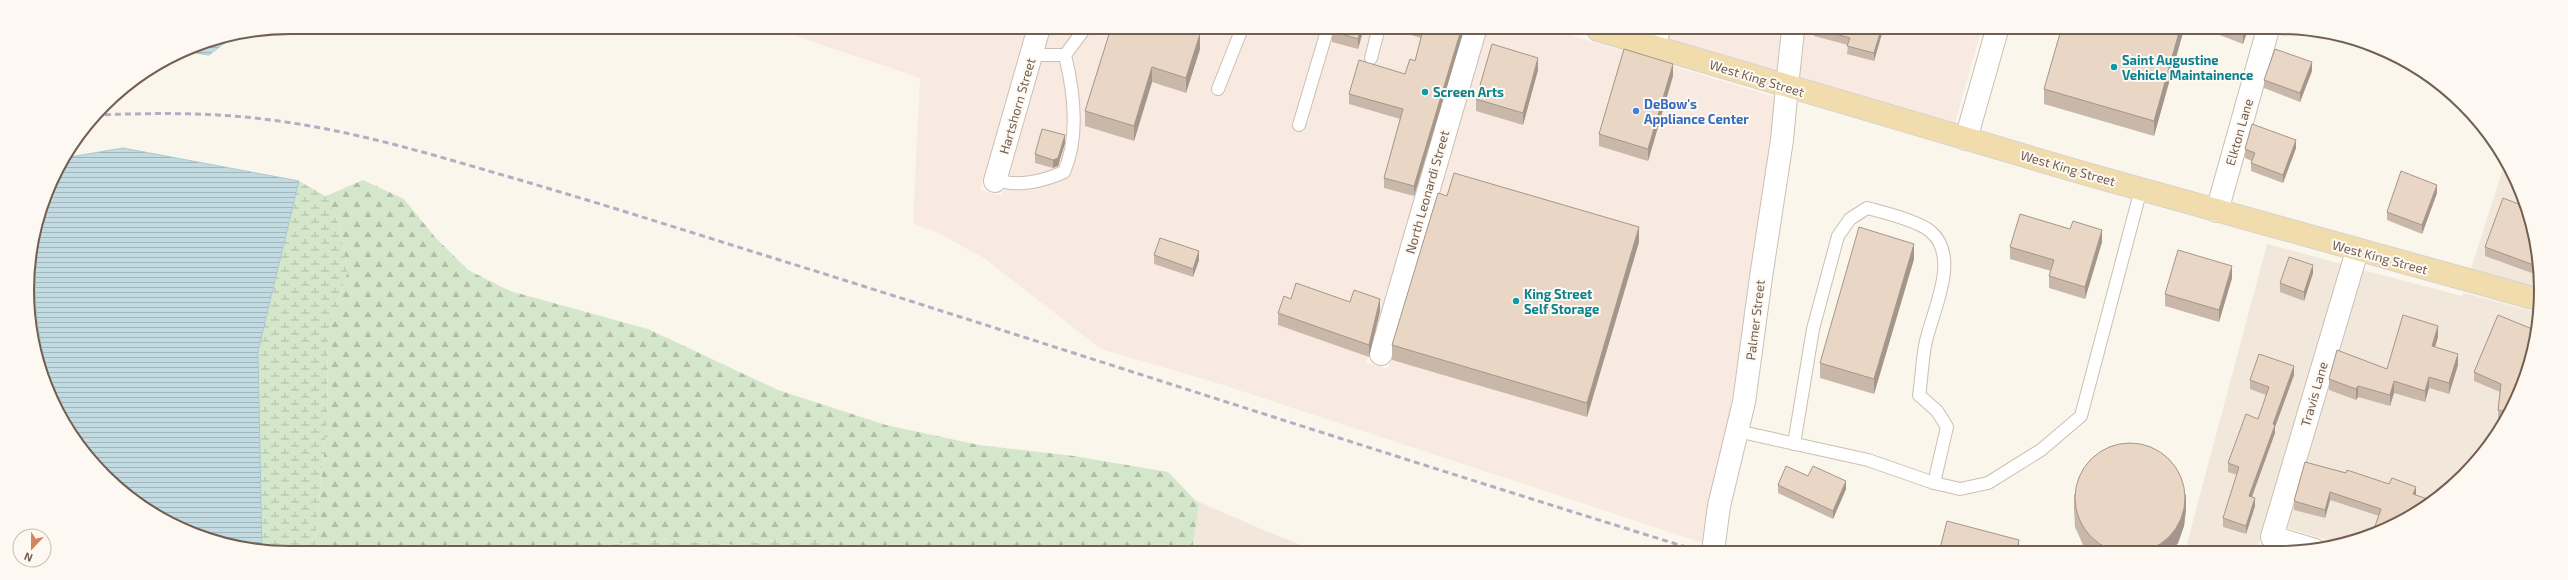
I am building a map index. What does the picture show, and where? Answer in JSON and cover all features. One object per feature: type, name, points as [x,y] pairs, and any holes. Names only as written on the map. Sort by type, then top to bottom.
[{"type":"main road","name":"West King Street","points":[[1627,34],[1656,38],[1787,87],[2357,251],[2534,298]]},
{"type":"street","name":"Hartshorn Street","points":[[995,180],[1037,34]]},
{"type":"street","name":"North Leonardi Street","points":[[1381,354],[1474,34]]},
{"type":"street","name":"Palmer Street","points":[[1714,546],[1719,506],[1744,402],[1782,140],[1793,34]]},
{"type":"street","points":[[1966,139],[1997,34]]},
{"type":"street","name":"Elkton Lane","points":[[2217,211],[2267,34]]},
{"type":"street","name":"Travis Lane","points":[[2298,545],[2272,537],[2357,251]]},
{"type":"lane","points":[[1065,54],[1081,34]]},
{"type":"lane","points":[[1218,89],[1240,34]]},
{"type":"lane","points":[[1299,124],[1326,34]]},
{"type":"lane","points":[[1370,58],[1377,34]]},
{"type":"lane","points":[[1032,55],[1065,54]]},
{"type":"lane","points":[[995,180],[1007,184],[1035,181],[1064,172],[1072,155],[1074,130],[1071,77],[1065,54]]},
{"type":"lane","points":[[1738,430],[1868,460],[1934,483],[1960,489],[1988,483],[2041,450],[2081,416],[2141,189]]},
{"type":"lane","points":[[1794,444],[1813,329],[1838,236],[1850,219],[1867,208],[1896,216],[1930,231],[1944,249],[1942,291],[1926,340],[1919,395],[1937,411],[1947,427],[1934,483]]},
{"type":"shaded area","points":[[790,34],[1026,34],[980,190],[1002,196],[1049,34],[1462,34],[1366,363],[1388,369],[1486,34],[1566,34],[1775,97],[1771,139],[1731,408],[1708,504],[1703,543],[1220,384],[1101,349],[984,258],[940,234],[913,223],[920,78]]},
{"type":"shaded area","points":[[1669,34],[1781,34],[1777,71],[1668,38]]},
{"type":"shaded area","points":[[1804,34],[1980,34],[1955,123],[1799,78]]},
{"type":"shaded area","points":[[2503,168],[2515,192],[2525,224],[2532,257],[2534,285],[2471,269]]},
{"type":"shaded area","points":[[2267,244],[2342,264],[2258,546],[2186,546]]},
{"type":"shaded area","points":[[2363,270],[2462,296],[2464,293],[2533,311],[2532,323],[2525,356],[2515,388],[2508,403],[2500,418],[2481,446],[2447,482],[2434,493],[2406,512],[2376,527],[2344,537],[2329,541],[2287,528]]},
{"type":"shaded area","points":[[1197,501],[1304,546],[1193,546],[1199,504]]},
{"type":"green space","points":[[363,180],[404,199],[434,236],[468,270],[510,291],[648,329],[778,390],[886,425],[979,445],[1074,456],[1168,472],[1199,504],[1193,546],[836,546],[827,538],[782,539],[734,545],[656,539],[606,546],[315,546],[327,422],[328,332],[348,270],[338,221],[326,196]]},
{"type":"green space","points":[[299,181],[327,197],[338,221],[348,270],[328,332],[327,422],[315,546],[262,544],[258,351]]},
{"type":"green space","points":[[827,538],[836,546],[606,546],[656,539],[734,545],[782,539]]},
{"type":"water","points":[[225,43],[209,55],[193,53]]},
{"type":"water","points":[[123,148],[299,181],[258,351],[262,544],[240,541],[192,527],[148,503],[121,482],[98,459],[77,432],[64,410],[47,368],[37,316],[36,262],[41,231],[53,192],[71,157]]},
{"type":"building","points":[[1109,34],[1200,34],[1186,78],[1152,67],[1134,126],[1085,111]]},
{"type":"building","points":[[1342,34],[1359,34],[1358,39]]},
{"type":"building","points":[[1422,34],[1460,34],[1414,186],[1384,178],[1403,109],[1349,94],[1359,60],[1405,74],[1410,59],[1415,61]]},
{"type":"building","points":[[1836,34],[1880,34],[1874,53],[1847,46],[1850,38]]},
{"type":"building","name":"Saint Augustine Vehicle Maintainence","points":[[2060,34],[2179,34],[2154,121],[2044,89]]},
{"type":"building","points":[[1492,44],[1538,58],[1523,113],[1476,99]]},
{"type":"building","name":"DeBow's Appliance Center","points":[[1624,49],[1673,64],[1648,149],[1599,134]]},
{"type":"building","points":[[2275,49],[2312,62],[2300,93],[2264,80]]},
{"type":"building","points":[[2252,124],[2296,140],[2283,175],[2251,163],[2255,153],[2245,149]]},
{"type":"building","points":[[1042,129],[1065,135],[1058,158],[1053,160],[1035,154]]},
{"type":"building","points":[[2401,171],[2437,185],[2422,225],[2387,212]]},
{"type":"building","name":"King Street Self Storage","points":[[1454,173],[1639,227],[1587,403],[1392,345],[1438,193],[1447,196]]},
{"type":"building","points":[[2503,198],[2519,204],[2529,240],[2532,265],[2485,247]]},
{"type":"building","points":[[2020,214],[2070,229],[2073,221],[2102,230],[2085,287],[2049,276],[2054,260],[2010,247]]},
{"type":"building","points":[[1859,227],[1914,244],[1874,379],[1820,363]]},
{"type":"building","points":[[1160,238],[1199,251],[1193,269],[1154,255]]},
{"type":"building","points":[[2178,250],[2232,266],[2219,310],[2165,294]]},
{"type":"building","points":[[2289,257],[2313,265],[2304,292],[2280,283]]},
{"type":"building","points":[[1296,283],[1350,302],[1354,290],[1380,299],[1369,345],[1278,313],[1284,296],[1291,299]]},
{"type":"building","points":[[2403,315],[2438,326],[2432,346],[2458,354],[2449,383],[2429,377],[2425,391],[2394,381],[2390,395],[2358,386],[2356,389],[2329,379],[2337,350],[2387,369]]},
{"type":"building","points":[[2498,315],[2531,329],[2525,356],[2515,388],[2504,411],[2498,410],[2501,384],[2474,372]]},
{"type":"building","points":[[2259,354],[2294,366],[2273,424],[2275,425],[2249,496],[2255,498],[2246,526],[2223,518],[2239,467],[2228,463],[2246,414],[2258,419],[2269,387],[2250,380]]},
{"type":"building","points":[[2119,444],[2141,444],[2161,452],[2176,467],[2184,487],[2184,509],[2181,519],[2176,529],[2169,537],[2157,546],[2103,546],[2091,537],[2084,529],[2076,509],[2076,487],[2084,467],[2099,452]]},
{"type":"building","points":[[2305,462],[2346,473],[2347,470],[2389,484],[2392,478],[2416,487],[2413,494],[2426,499],[2406,512],[2375,527],[2381,509],[2330,492],[2325,510],[2294,501]]},
{"type":"building","points":[[1786,466],[1808,476],[1813,466],[1846,481],[1833,511],[1778,485]]},
{"type":"building","points":[[1947,521],[2019,540],[2018,546],[1941,546]]},
{"type":"railway","points":[[104,115],[183,114],[249,117],[300,124],[414,150],[578,197],[812,270],[1683,546]]},
{"type":"place","name":"Saint Augustine Vehicle Maintainence","points":[[2114,67]]},
{"type":"place","name":"Screen Arts","points":[[1425,92]]},
{"type":"place","name":"DeBow's Appliance Center","points":[[1636,111]]},
{"type":"place","name":"King Street Self Storage","points":[[1516,301]]}]
